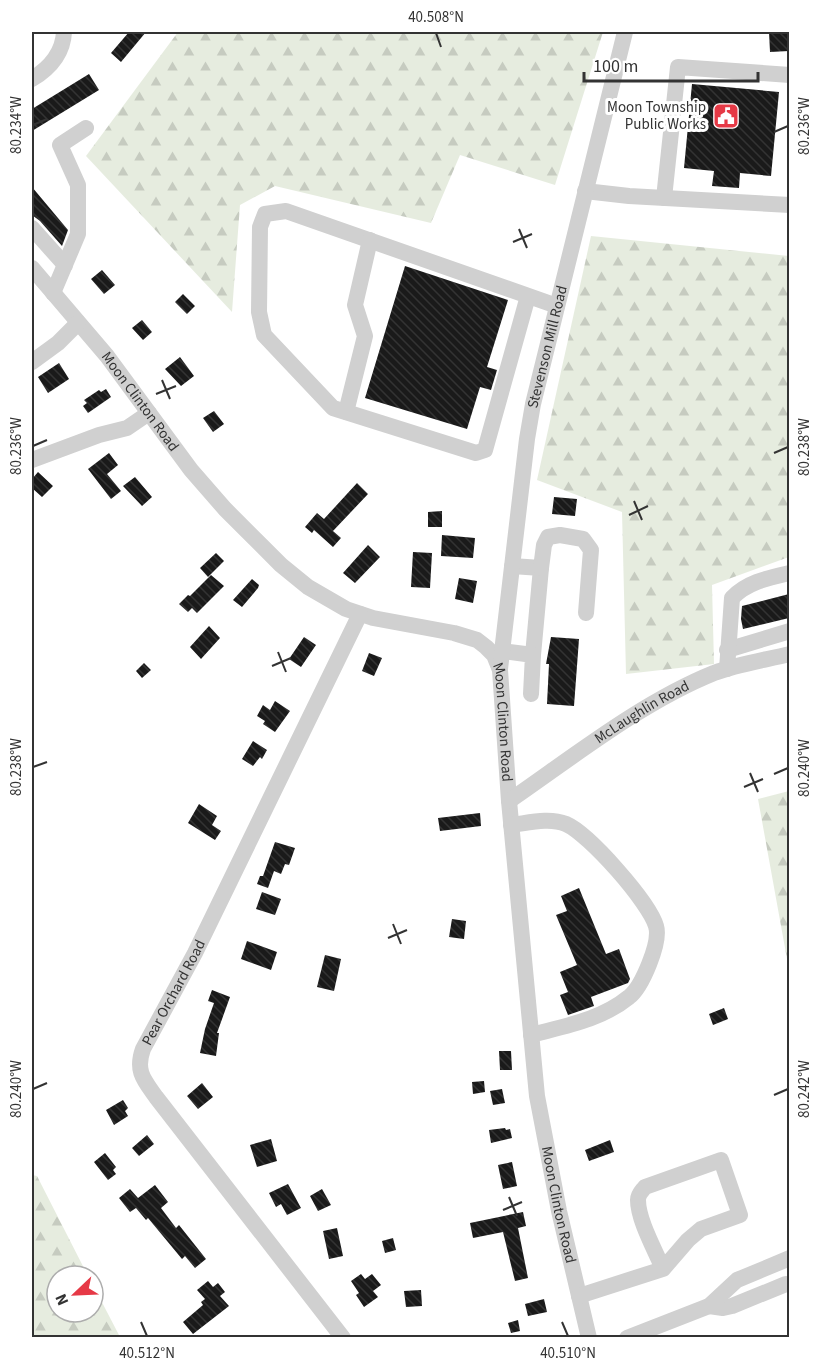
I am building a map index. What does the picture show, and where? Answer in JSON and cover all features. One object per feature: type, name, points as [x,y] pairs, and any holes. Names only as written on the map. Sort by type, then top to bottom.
[{"type":"street","points":[[32,79],[54,60],[61,49],[64,32]]},
{"type":"street","name":"Stevenson Mill Road","points":[[500,670],[533,404],[625,32]]},
{"type":"street","points":[[664,198],[678,67],[789,75]]},
{"type":"street","points":[[53,293],[78,234],[78,185],[60,145],[86,128]]},
{"type":"street","points":[[585,191],[789,205]]},
{"type":"street","points":[[528,296],[485,450],[476,453],[333,408],[264,335],[259,312],[260,227],[265,214],[286,211],[557,306]]},
{"type":"street","points":[[32,228],[65,265]]},
{"type":"street","points":[[345,412],[365,336],[355,305],[370,240]]},
{"type":"street","name":"Moon Clinton Road","points":[[32,268],[107,356],[191,470],[225,509],[273,557],[308,587],[333,603],[360,614],[454,633],[477,640],[494,655],[500,670],[511,825],[542,1130],[589,1338]]},
{"type":"street","points":[[32,363],[58,343],[78,323]]},
{"type":"street","points":[[32,460],[99,435],[127,428],[149,413]]},
{"type":"street","points":[[531,694],[541,568],[544,545],[548,537],[560,535],[583,539],[591,550],[586,614]]},
{"type":"street","points":[[512,566],[541,568]]},
{"type":"street","points":[[727,669],[732,598],[738,591],[756,582],[789,573]]},
{"type":"street","name":"Pear Orchard Road","points":[[343,1338],[156,1097],[144,1080],[139,1065],[143,1049],[200,943],[360,614]]},
{"type":"street","points":[[727,651],[789,631]]},
{"type":"street","points":[[502,651],[533,655]]},
{"type":"street","name":"McLaughlin Road","points":[[509,801],[654,703],[727,669],[789,654]]},
{"type":"street","points":[[511,825],[553,821],[567,825],[612,864],[652,916],[657,929],[652,955],[643,980],[632,996],[614,1008],[588,1020],[531,1035]]},
{"type":"street","points":[[579,1296],[663,1269],[688,1240],[701,1229],[740,1215],[721,1160],[645,1187],[639,1194],[641,1215],[663,1269]]},
{"type":"street","points":[[627,1338],[709,1306],[737,1280],[789,1258]]},
{"type":"street","points":[[709,1306],[723,1308],[732,1306],[786,1284]]},
{"type":"green space","points":[[178,32],[603,32],[555,185],[460,155],[431,223],[275,186],[240,205],[232,312],[86,156]]},
{"type":"green space","points":[[591,236],[789,256],[789,557],[712,585],[714,664],[626,674],[622,512],[537,480]]},
{"type":"green space","points":[[790,791],[789,970],[758,799]]},
{"type":"green space","points":[[32,1175],[37,1176],[82,1264],[45,1264],[45,1324],[105,1324],[105,1308],[120,1337],[32,1337]]},
{"type":"building","points":[[129,32],[146,32],[121,62],[111,53]]},
{"type":"building","points":[[769,32],[789,32],[789,51],[770,52]]},
{"type":"building","points":[[89,74],[99,90],[32,131],[32,109]]},
{"type":"building","points":[[692,84],[779,92],[771,176],[740,173],[739,188],[712,186],[714,171],[684,168]]},
{"type":"building","points":[[32,187],[68,230],[62,246],[32,215]]},
{"type":"building","points":[[405,266],[508,300],[487,367],[497,370],[491,390],[480,387],[467,429],[365,398]]},
{"type":"building","points":[[102,270],[115,285],[104,294],[91,279]]},
{"type":"building","points":[[183,294],[195,306],[187,314],[175,302]]},
{"type":"building","points":[[142,320],[152,332],[143,340],[132,328]]},
{"type":"building","points":[[180,357],[194,376],[181,386],[165,369]]},
{"type":"building","points":[[59,363],[69,379],[48,393],[38,377]]},
{"type":"building","points":[[106,389],[111,397],[88,413],[83,406],[87,403],[84,400],[99,390],[101,392]]},
{"type":"building","points":[[214,411],[224,424],[213,432],[203,418]]},
{"type":"building","points":[[109,453],[118,465],[107,474],[121,491],[111,499],[88,469]]},
{"type":"building","points":[[38,472],[53,486],[42,497],[32,488],[32,479]]},
{"type":"building","points":[[135,477],[152,497],[142,506],[123,486]]},
{"type":"building","points":[[357,483],[368,494],[333,531],[341,538],[333,547],[314,530],[312,533],[305,527],[317,513],[324,519]]},
{"type":"building","points":[[554,497],[577,499],[575,516],[552,514]]},
{"type":"building","points":[[442,511],[442,527],[428,527],[428,512]]},
{"type":"building","points":[[442,535],[475,538],[473,558],[441,556]]},
{"type":"building","points":[[368,545],[380,557],[355,583],[343,573]]},
{"type":"building","points":[[413,552],[432,553],[430,588],[411,587]]},
{"type":"building","points":[[216,553],[224,561],[208,577],[200,568]]},
{"type":"building","points":[[211,575],[224,586],[197,613],[192,608],[188,612],[179,604]]},
{"type":"building","points":[[459,578],[477,581],[473,603],[455,599]]},
{"type":"building","points":[[252,579],[259,585],[258,588],[242,607],[233,600]]},
{"type":"building","points":[[789,594],[789,618],[743,629],[742,606]]},
{"type":"building","points":[[209,626],[220,638],[201,659],[190,647]]},
{"type":"building","points":[[304,637],[316,645],[301,667],[289,659]]},
{"type":"building","points":[[551,637],[579,639],[574,706],[547,704],[549,664],[546,664]]},
{"type":"building","points":[[369,653],[382,658],[374,676],[362,671]]},
{"type":"building","points":[[144,663],[151,670],[142,678],[136,671]]},
{"type":"building","points":[[275,701],[290,711],[275,732],[263,724],[265,721],[257,716],[263,705],[270,710]]},
{"type":"building","points":[[253,741],[267,750],[262,759],[260,757],[253,766],[242,759]]},
{"type":"building","points":[[199,804],[217,816],[212,825],[221,831],[215,840],[188,823]]},
{"type":"building","points":[[480,813],[481,826],[440,831],[438,818]]},
{"type":"building","points":[[275,842],[295,848],[289,865],[285,864],[281,874],[274,871],[268,888],[257,884],[260,876],[263,876]]},
{"type":"building","points":[[579,888],[606,954],[619,949],[630,979],[628,983],[591,997],[594,1006],[568,1015],[560,995],[568,992],[560,972],[577,965],[556,915],[567,911],[561,896]]},
{"type":"building","points":[[262,892],[281,899],[275,915],[256,909]]},
{"type":"building","points":[[452,919],[466,921],[464,939],[449,937]]},
{"type":"building","points":[[247,941],[277,952],[271,970],[241,959]]},
{"type":"building","points":[[325,955],[341,959],[334,991],[317,987]]},
{"type":"building","points":[[212,990],[230,997],[217,1033],[219,1033],[216,1056],[200,1053],[214,1003],[208,1001]]},
{"type":"building","points":[[724,1008],[728,1019],[713,1025],[709,1014]]},
{"type":"building","points":[[499,1051],[511,1051],[512,1070],[500,1070]]},
{"type":"building","points":[[484,1081],[485,1092],[473,1094],[472,1082]]},
{"type":"building","points":[[202,1083],[213,1097],[198,1109],[187,1096]]},
{"type":"building","points":[[502,1089],[505,1103],[493,1105],[490,1091]]},
{"type":"building","points":[[123,1100],[128,1108],[125,1111],[128,1116],[114,1125],[106,1110]]},
{"type":"building","points":[[510,1129],[512,1138],[491,1143],[489,1130]]},
{"type":"building","points":[[147,1135],[154,1144],[139,1156],[132,1148]]},
{"type":"building","points":[[271,1139],[277,1161],[257,1167],[250,1145]]},
{"type":"building","points":[[610,1140],[614,1152],[589,1161],[585,1150]]},
{"type":"building","points":[[105,1153],[116,1167],[113,1170],[116,1174],[108,1180],[94,1162]]},
{"type":"building","points":[[512,1162],[517,1186],[503,1189],[498,1165]]},
{"type":"building","points":[[288,1184],[301,1208],[287,1215],[281,1204],[276,1207],[269,1193]]},
{"type":"building","points":[[155,1185],[168,1202],[161,1208],[176,1228],[179,1225],[206,1259],[195,1268],[185,1256],[182,1259],[148,1218],[146,1220],[136,1208],[130,1212],[119,1198],[130,1189],[138,1198]]},
{"type":"building","points":[[322,1189],[331,1205],[318,1211],[310,1196]]},
{"type":"building","points":[[523,1212],[526,1226],[518,1228],[528,1278],[515,1281],[503,1232],[473,1238],[470,1223]]},
{"type":"building","points":[[337,1228],[343,1256],[329,1259],[323,1231]]},
{"type":"building","points":[[393,1238],[396,1250],[385,1253],[382,1241]]},
{"type":"building","points":[[361,1274],[365,1279],[372,1274],[381,1285],[373,1291],[378,1297],[364,1307],[351,1281]]},
{"type":"building","points":[[208,1281],[213,1287],[218,1283],[225,1292],[220,1296],[229,1306],[193,1334],[183,1322],[203,1305],[201,1302],[205,1299],[197,1290]]},
{"type":"building","points":[[421,1290],[422,1306],[406,1307],[404,1291]]},
{"type":"building","points":[[544,1299],[547,1312],[528,1316],[525,1304]]},
{"type":"building","points":[[518,1320],[520,1331],[511,1333],[508,1323]]},
{"type":"place","name":"Moon Township Public Works","points":[[726,116]]}]
